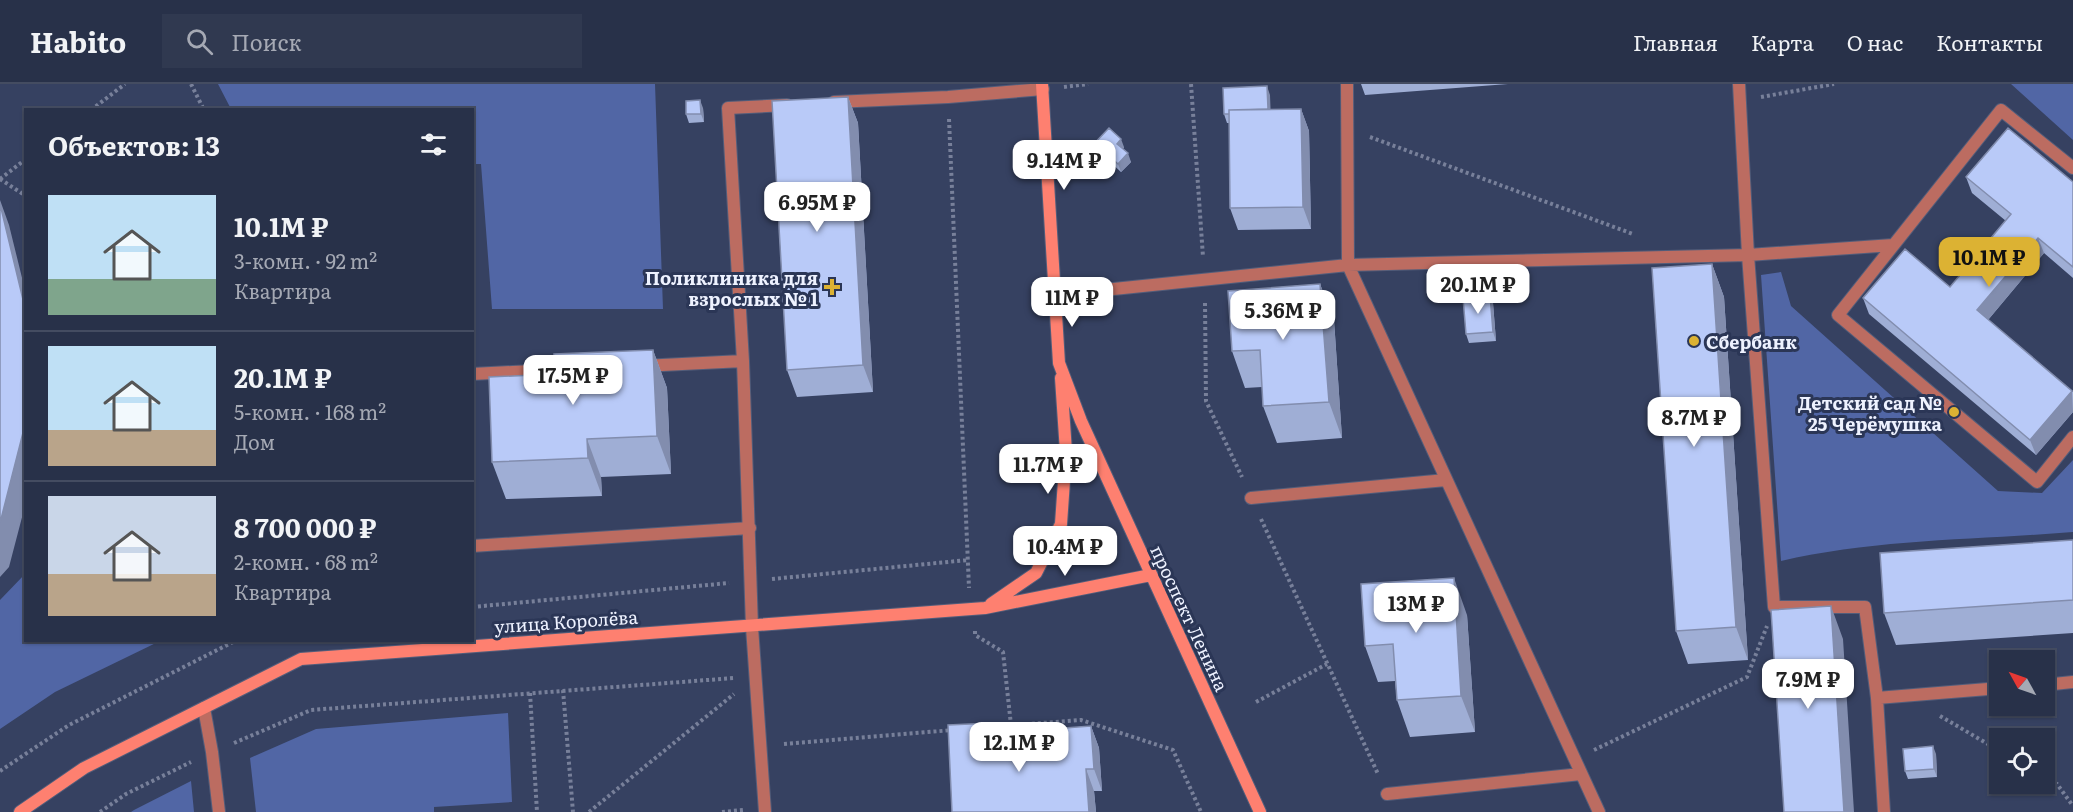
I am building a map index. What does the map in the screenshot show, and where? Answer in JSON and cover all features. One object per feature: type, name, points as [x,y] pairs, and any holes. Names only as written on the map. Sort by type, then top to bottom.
[{"type":"street","name":"проспект Ленина","points":[[1043,87],[1059,363],[1081,421],[1260,812]]},
{"type":"street","points":[[985,608],[1036,573],[1061,524],[1066,452],[1059,363]]},
{"type":"street","name":"улица Королёва","points":[[20,812],[84,768],[301,659],[462,644],[752,627],[985,608],[1151,575]]},
{"type":"lane","points":[[1347,84],[1348,266],[1599,812]]},
{"type":"lane","points":[[1739,84],[1748,255],[1774,607],[1865,607],[1877,698],[1884,812]]},
{"type":"lane","points":[[824,103],[948,97],[1043,87]]},
{"type":"lane","points":[[765,812],[752,627],[743,361],[728,108],[800,104]]},
{"type":"lane","points":[[2073,168],[2001,110],[1838,315],[2037,482],[2073,436]]},
{"type":"lane","points":[[1055,295],[1348,266],[1748,255],[1893,245]]},
{"type":"lane","points":[[625,367],[743,361]]},
{"type":"lane","points":[[474,374],[578,369]]},
{"type":"lane","points":[[1251,498],[1446,480]]},
{"type":"lane","points":[[474,546],[750,528]]},
{"type":"lane","points":[[2055,684],[2073,682]]},
{"type":"lane","points":[[1877,698],[1989,689]]},
{"type":"lane","points":[[204,708],[219,812]]},
{"type":"lane","points":[[1387,794],[1581,774]]},
{"type":"path","points":[[94,108],[124,84]]},
{"type":"path","points":[[191,84],[203,108]]},
{"type":"path","points":[[1191,84],[1205,280],[1206,401],[1387,794]]},
{"type":"path","points":[[1740,100],[1834,84]]},
{"type":"path","points":[[948,97],[971,609],[975,634],[1003,651],[1011,725]]},
{"type":"path","points":[[1347,129],[1639,236]]},
{"type":"path","points":[[24,161],[0,179],[24,195]]},
{"type":"path","points":[[474,607],[968,560]]},
{"type":"path","points":[[1574,759],[1747,677],[1774,607]]},
{"type":"path","points":[[0,771],[69,725],[233,642]]},
{"type":"path","points":[[1256,702],[1327,664]]},
{"type":"path","points":[[100,812],[126,794],[212,752],[311,710],[756,676]]},
{"type":"path","points":[[589,812],[756,676]]},
{"type":"path","points":[[563,690],[573,812]]},
{"type":"path","points":[[530,693],[537,812]]},
{"type":"path","points":[[1906,696],[1989,745]]},
{"type":"path","points":[[987,727],[1081,720],[1173,750],[1201,812]]},
{"type":"path","points":[[762,745],[964,729]]},
{"type":"path","points":[[2055,783],[2073,806]]},
{"type":"shaded area","points":[[218,84],[655,84],[663,309],[492,309],[481,164],[474,164],[474,108],[230,108]]},
{"type":"shaded area","points":[[2011,84],[2073,84],[2073,140]]},
{"type":"shaded area","points":[[1781,272],[1791,306],[1998,491],[2042,493],[2073,460],[2073,532],[1890,544],[1781,561],[1761,275]]},
{"type":"shaded area","points":[[24,575],[24,642],[158,642],[55,692],[0,729],[0,600]]},
{"type":"shaded area","points":[[508,713],[512,802],[434,807],[434,812],[256,812],[250,758],[316,729]]},
{"type":"shaded area","points":[[191,781],[194,812],[131,812],[134,810]]},
{"type":"building","points":[[1267,86],[1268,109],[1229,110],[1229,114],[1224,114],[1223,88]]},
{"type":"building","points":[[848,97],[863,365],[787,370],[772,101]]},
{"type":"building","points":[[700,100],[701,114],[686,114],[686,101]]},
{"type":"building","points":[[1301,109],[1303,207],[1230,208],[1229,110]]},
{"type":"building","points":[[1109,128],[1121,139],[1117,144],[1128,153],[1118,164],[1107,154],[1102,159],[1090,148]]},
{"type":"building","points":[[2008,128],[2073,182],[2073,267],[2038,238],[1977,310],[2072,391],[2030,440],[1863,298],[1905,249],[1950,287],[2011,214],[1966,177]]},
{"type":"building","points":[[0,204],[24,304],[24,429],[0,523]]},
{"type":"building","points":[[1712,264],[1736,627],[1676,631],[1652,268]]},
{"type":"building","points":[[1320,284],[1329,402],[1263,406],[1260,350],[1232,351],[1228,291]]},
{"type":"building","points":[[1490,295],[1493,332],[1466,334],[1463,298]]},
{"type":"building","points":[[653,350],[657,436],[587,439],[588,458],[492,462],[489,377],[555,374],[554,354]]},
{"type":"building","points":[[2073,540],[2073,600],[1884,613],[1880,553]]},
{"type":"building","points":[[1454,578],[1461,696],[1397,700],[1393,644],[1365,646],[1361,584]]},
{"type":"building","points":[[1831,606],[1844,812],[1784,812],[1771,610]]},
{"type":"building","points":[[992,723],[994,753],[1052,750],[1051,729],[1091,726],[1094,769],[1086,769],[1089,812],[952,812],[948,725]]},
{"type":"building","points":[[1933,746],[1934,769],[1905,771],[1903,749]]},
{"type":"place","name":"Поликлиника для взрослых № 1","points":[[832,287]]},
{"type":"place","name":"Сбербанк","points":[[1694,341]]},
{"type":"place","name":"Детский сад № 25 Черёмушка","points":[[1954,412]]}]
